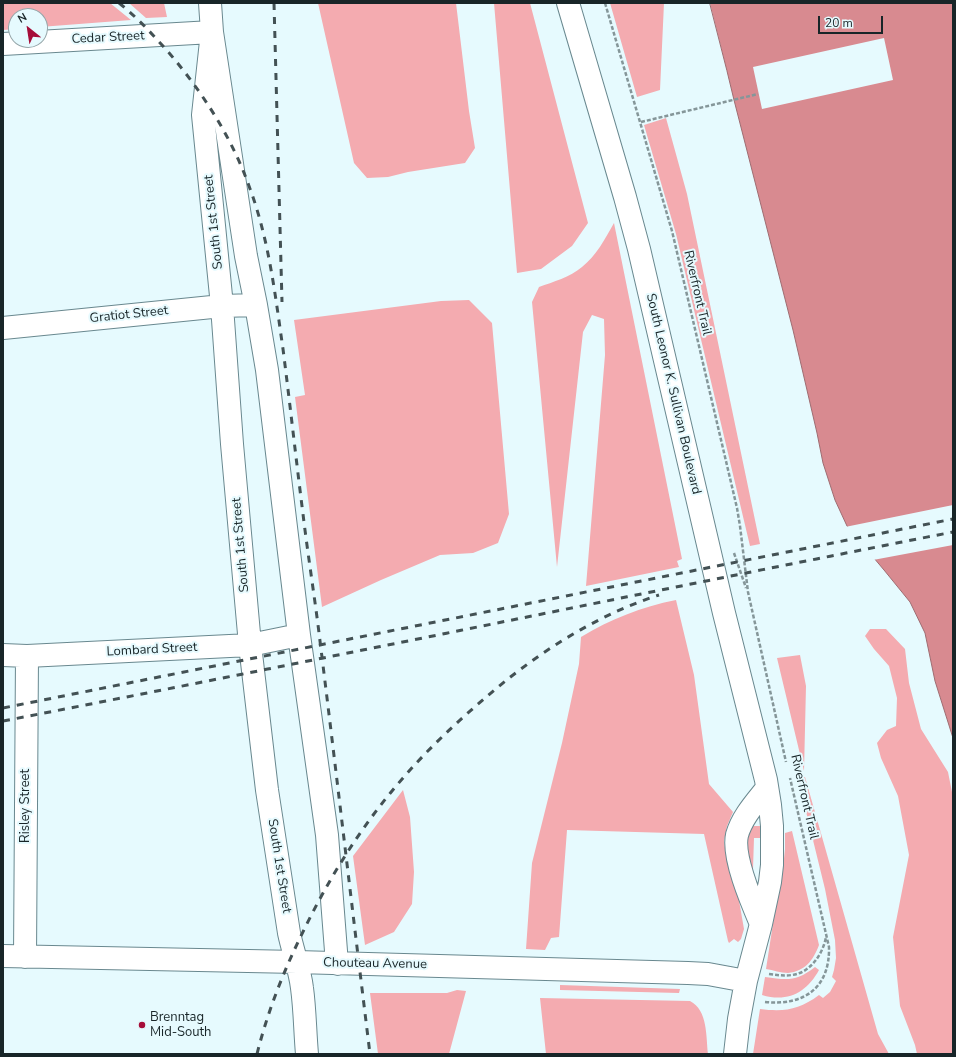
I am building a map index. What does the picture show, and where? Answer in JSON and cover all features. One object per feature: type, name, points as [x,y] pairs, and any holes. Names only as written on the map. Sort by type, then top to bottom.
[{"type":"street","name":"South 1st Street","points":[[210,3],[212,32],[246,256],[267,370],[299,635],[327,835],[337,964]]},
{"type":"street","name":"South Leonor K. Sullivan Boulevard","points":[[568,3],[637,241],[724,613],[766,780],[770,805],[772,826],[772,865],[770,882],[761,924],[756,977],[739,1018],[735,1054]]},
{"type":"street","name":"South 1st Street","points":[[212,32],[203,115],[222,306],[232,444],[250,645],[267,790],[289,934],[297,962],[302,988],[307,1054]]},
{"type":"street","name":"Cedar Street","points":[[3,44],[212,32]]},
{"type":"street","name":"Gratiot Street","points":[[3,328],[222,306],[256,305]]},
{"type":"street","name":"Lombard Street","points":[[3,655],[27,656],[250,645],[299,635]]},
{"type":"street","name":"Risley Street","points":[[25,956],[27,656]]},
{"type":"street","points":[[761,924],[750,900],[736,848],[737,836],[741,825],[767,788]]},
{"type":"street","name":"Chouteau Avenue","points":[[3,956],[688,972],[756,977]]},
{"type":"path","name":"Riverfront Trail","points":[[605,3],[672,231],[737,508],[748,592],[787,767]]},
{"type":"path","points":[[641,122],[758,94]]},
{"type":"path","name":"Riverfront Trail","points":[[761,1002],[790,1002],[809,994],[818,986],[825,976],[828,965],[829,946],[789,774]]},
{"type":"path","points":[[756,977],[784,976],[803,972],[817,959],[825,944],[826,937]]},
{"type":"shaded area","points":[[3,3],[110,3],[131,20],[48,26],[48,8],[8,8],[8,30],[3,30]]},
{"type":"shaded area","points":[[129,3],[164,3],[167,17],[146,18]]},
{"type":"shaded area","points":[[318,3],[456,3],[475,148],[465,163],[408,172],[388,177],[367,178],[354,163]]},
{"type":"shaded area","points":[[494,3],[530,3],[588,223],[572,246],[541,269],[517,273]]},
{"type":"shaded area","points":[[610,3],[664,3],[660,90],[637,97]]},
{"type":"shaded area","points":[[710,3],[953,3],[953,738],[935,681],[925,633],[910,602],[847,526],[835,500],[823,463],[793,330]]},
{"type":"shaded area","points":[[666,118],[687,194],[760,544],[750,546],[676,234],[644,125]]},
{"type":"shaded area","points":[[614,223],[682,559],[677,561],[679,567],[586,586],[605,355],[604,319],[592,315],[583,332],[557,567],[532,302],[539,287],[577,271],[587,263],[600,247]]},
{"type":"shaded area","points":[[469,300],[492,323],[509,514],[498,543],[473,553],[440,555],[322,607],[295,397],[305,395],[294,320],[441,301]]},
{"type":"shaded area","points":[[676,600],[694,675],[709,784],[733,812],[727,826],[724,841],[726,855],[737,889],[744,929],[741,939],[738,942],[734,939],[729,943],[728,941],[704,834],[567,830],[559,937],[551,938],[545,950],[526,949],[532,863],[562,743],[579,664],[581,637],[627,614]]},
{"type":"shaded area","points":[[870,629],[886,629],[905,649],[909,683],[921,729],[948,772],[953,797],[953,1054],[917,1054],[900,1006],[893,937],[909,855],[898,796],[881,758],[877,743],[887,730],[896,726],[897,698],[889,666],[865,636]]},
{"type":"shaded area","points":[[800,655],[806,686],[804,771],[777,658]]},
{"type":"shaded area","points":[[805,777],[878,1034],[889,1054],[753,1054],[760,1009],[791,1009],[805,1004],[819,995],[823,998],[830,992],[836,981],[832,977],[836,958],[835,940],[825,889],[798,779]]},
{"type":"shaded area","points":[[403,790],[410,817],[414,872],[412,904],[394,932],[365,945],[353,856]]},
{"type":"shaded area","points":[[752,826],[760,826],[763,835],[760,838],[754,838],[753,869],[747,869],[748,829]]},
{"type":"shaded area","points":[[792,831],[819,945],[808,964],[794,972],[783,973],[766,969],[778,891],[782,878],[785,833]]},
{"type":"shaded area","points":[[815,967],[819,970],[814,978],[803,990],[796,994],[780,998],[762,995],[765,977],[779,979],[797,978]]},
{"type":"shaded area","points":[[560,985],[680,989],[679,993],[560,990]]},
{"type":"shaded area","points":[[457,990],[466,991],[449,1054],[378,1054],[370,993],[447,993]]},
{"type":"shaded area","points":[[540,998],[690,1001],[696,1005],[703,1017],[708,1054],[546,1054]]},
{"type":"pier","points":[[884,38],[893,80],[762,109],[753,67]]},
{"type":"pier","points":[[953,505],[953,545],[873,560],[845,527]]},
{"type":"railway","points":[[119,3],[139,21],[170,54],[194,84],[216,117],[242,168],[262,226],[283,349],[370,1054]]},
{"type":"railway","points":[[274,3],[282,302]]},
{"type":"railway","points":[[3,708],[953,519]]},
{"type":"railway","points":[[3,721],[953,532]]},
{"type":"railway","points":[[257,1054],[265,1024],[281,980],[310,917],[333,875],[359,835],[403,778],[453,727],[485,698],[525,666],[589,625],[659,595]]},
{"type":"place","name":"Brenntag Mid-South","points":[[142,1025]]}]
